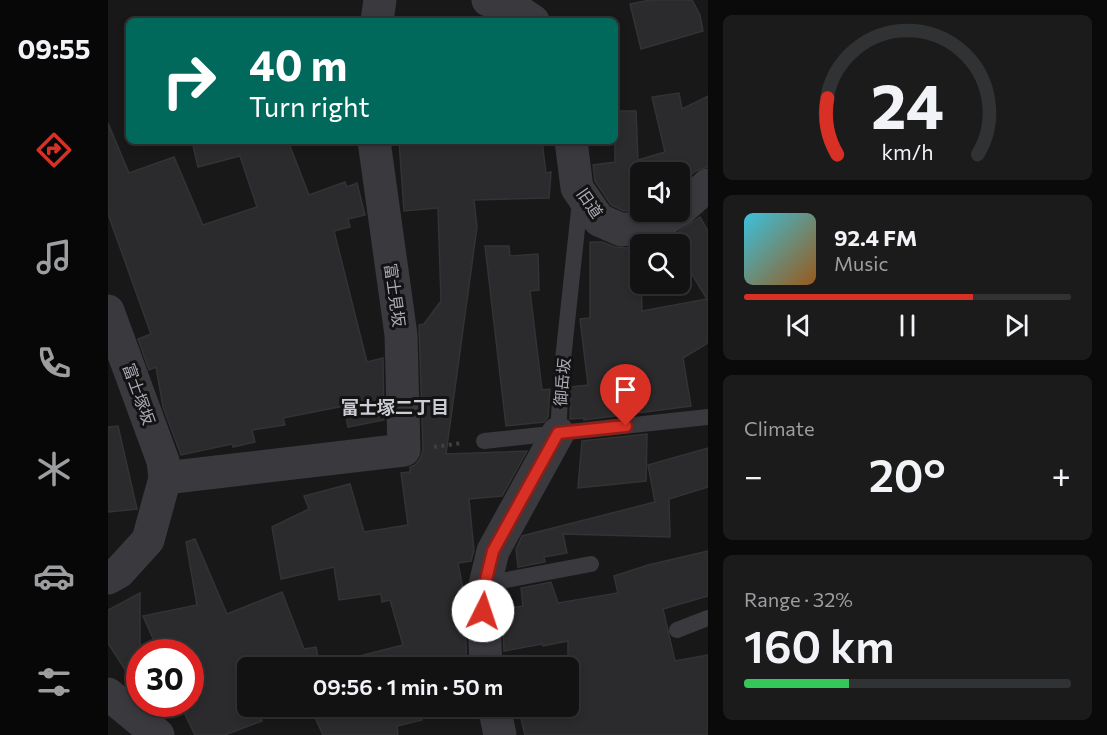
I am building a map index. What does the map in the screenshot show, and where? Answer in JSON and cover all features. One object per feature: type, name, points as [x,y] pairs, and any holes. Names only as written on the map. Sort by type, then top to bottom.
[{"type":"street","points":[[377,18],[380,0]]},
{"type":"street","points":[[488,0],[518,11],[528,18]]},
{"type":"street","name":"富士見坂","points":[[374,144],[401,335],[404,450]]},
{"type":"street","name":"旧道","points":[[571,144],[577,188],[599,220],[622,230],[661,222]]},
{"type":"street","name":"旧道","points":[[690,201],[708,185]]},
{"type":"street","name":"富士塚坂","points":[[108,311],[163,461],[165,478]]},
{"type":"street","name":"御岳坂","points":[[486,657],[483,592],[493,551],[558,433]]},
{"type":"street","points":[[108,578],[119,572],[148,540],[165,478],[404,450]]},
{"type":"street","points":[[108,694],[158,735]]},
{"type":"street","points":[[496,717],[500,735]]},
{"type":"lane","name":"御岳坂","points":[[558,433],[562,369],[579,210],[577,188]]},
{"type":"lane","points":[[484,441],[708,417]]},
{"type":"lane","points":[[485,584],[591,564]]},
{"type":"lane","points":[[677,630],[708,618]]},
{"type":"path","points":[[404,450],[484,441]]},
{"type":"building","points":[[650,0],[692,0],[700,15],[703,31],[641,49],[630,4]]},
{"type":"building","points":[[679,93],[682,109],[708,96],[708,167],[690,176],[690,162],[630,162],[630,210],[624,211],[611,205],[595,181],[593,165],[615,162],[615,144],[618,144],[618,111],[636,111],[638,160],[665,152],[652,97]]},
{"type":"building","points":[[108,123],[129,173],[174,157],[203,225],[257,207],[240,156],[198,167],[193,144],[289,144],[309,195],[345,182],[347,187],[357,183],[365,215],[348,219],[350,227],[334,231],[367,362],[383,358],[384,420],[348,427],[344,406],[283,418],[285,425],[252,430],[255,442],[233,447],[232,444],[181,455],[163,407],[156,367],[149,370],[138,339],[151,334],[108,214]]},
{"type":"building","points":[[399,144],[542,144],[546,173],[551,172],[549,198],[474,200],[477,227],[446,454],[527,451],[502,496],[469,499],[474,551],[471,561],[458,563],[464,594],[467,657],[356,657],[403,645],[390,600],[382,602],[381,594],[339,600],[334,567],[281,579],[272,527],[309,509],[304,496],[350,484],[364,532],[408,525],[401,473],[410,472],[410,467],[420,459],[423,450],[419,325],[424,324],[441,301],[438,208],[404,211]]},
{"type":"building","points":[[700,217],[708,231],[708,343],[683,358],[691,406],[584,420],[584,418],[570,419],[571,387],[588,385],[580,319],[590,318],[590,242],[630,247],[630,294],[641,294],[642,311],[707,299],[690,271],[690,234],[676,234]]},
{"type":"building","points":[[485,246],[509,246],[510,256],[538,254],[539,290],[530,291],[542,390],[550,389],[548,417],[544,422],[506,426]]},
{"type":"building","points":[[118,426],[137,509],[108,512],[108,427]]},
{"type":"building","points":[[647,434],[646,481],[578,488],[582,441]]},
{"type":"building","points":[[708,448],[708,487],[669,499],[670,537],[563,534],[567,553],[544,557],[545,562],[518,567],[516,549],[522,536],[655,502],[648,465]]},
{"type":"building","points":[[195,539],[227,614],[282,592],[304,649],[316,647],[318,657],[237,657],[237,717],[261,717],[262,721],[225,735],[195,735],[186,717],[204,717],[204,639],[153,639],[143,616],[197,605],[186,542]]},
{"type":"building","points":[[708,551],[708,596],[663,609],[675,661],[708,655],[708,735],[525,735],[521,717],[579,717],[579,657],[568,657],[568,641],[504,651],[502,609],[523,606],[521,588],[551,582],[558,603],[618,593],[614,576],[648,565]]},
{"type":"building","points":[[140,593],[140,639],[126,639],[126,671],[108,643],[108,610]]},
{"type":"building","points":[[315,717],[421,717],[422,720],[397,726],[398,735],[323,735]]},
{"type":"district","name":"富士塚二丁目","points":[[395,408]]},
{"type":"route","points":[[483,611],[483,592],[493,551],[558,433],[626,426]]}]
